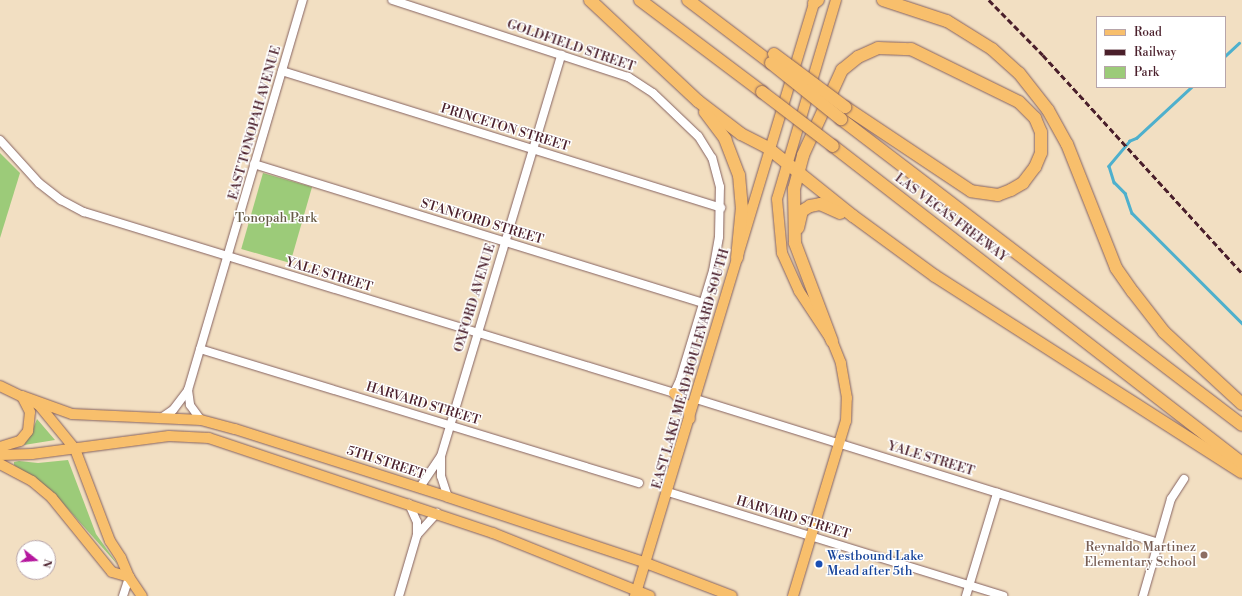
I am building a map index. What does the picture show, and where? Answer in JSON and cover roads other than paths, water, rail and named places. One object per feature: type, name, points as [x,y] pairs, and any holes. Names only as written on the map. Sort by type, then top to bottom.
[{"type":"highway","points":[[590,0],[698,101],[741,134],[768,148],[853,216],[935,276],[1242,472]]},
{"type":"highway","name":"LAS VEGAS FREEWAY","points":[[640,0],[833,146],[1242,463]]},
{"type":"highway","name":"LAS VEGAS FREEWAY","points":[[688,0],[758,53],[772,58],[842,119],[1242,425]]},
{"type":"highway","points":[[882,0],[947,21],[992,49],[1019,73],[1048,110],[1067,144],[1116,268],[1132,292],[1164,332],[1242,404]]},
{"type":"highway","points":[[772,58],[846,106],[971,191],[998,195],[1023,183],[1035,167],[1040,153],[1041,132],[1035,118],[1019,102],[912,49],[892,47],[878,48],[858,57],[842,70],[815,126],[798,172],[794,189],[793,216],[795,243],[832,341]]},
{"type":"highway","points":[[698,101],[725,140],[739,175],[742,207],[737,258]]},
{"type":"highway","points":[[801,261],[798,224],[800,216],[805,208],[820,204],[853,216]]},
{"type":"main road","points":[[793,596],[840,444],[846,421],[847,398],[841,363],[832,341],[799,291],[782,253],[777,199],[836,0]]},
{"type":"main road","name":"EAST LAKE MEAD BOULEVARD SOUTH","points":[[636,593],[690,420],[768,148],[816,1]]},
{"type":"main road","points":[[0,386],[22,396],[49,414],[76,449],[110,541],[121,558],[129,577],[142,596]]},
{"type":"main road","points":[[674,393],[688,407],[690,420]]},
{"type":"main road","points":[[0,447],[20,441],[28,432],[30,412],[22,396]]},
{"type":"main road","name":"5TH STREET","points":[[22,396],[72,414],[201,420],[420,487],[646,564],[732,596]]},
{"type":"main road","points":[[0,456],[76,449],[169,436],[190,435],[229,444],[437,513],[636,593],[650,596]]},
{"type":"main road","points":[[308,471],[324,457]]},
{"type":"main road","points":[[0,464],[32,481],[52,498],[112,572],[129,577]]},
{"type":"street","name":"EAST TONOPAH AVENUE","points":[[161,418],[173,410],[188,390],[303,0]]},
{"type":"street","name":"GOLDFIELD STREET","points":[[392,0],[640,82],[698,136],[712,158],[720,187],[721,208],[713,271],[680,380],[674,393]]},
{"type":"street","name":"OXFORD AVENUE","points":[[420,487],[441,456],[504,241],[561,55]]},
{"type":"street","name":"PRINCETON STREET","points":[[282,72],[721,208]]},
{"type":"street","name":"YALE STREET","points":[[0,140],[35,179],[61,200],[84,212],[477,334],[674,393]]},
{"type":"street","name":"STANFORD STREET","points":[[254,164],[703,303]]},
{"type":"street","name":"HARVARD STREET","points":[[200,348],[639,483]]},
{"type":"street","points":[[188,390],[190,405],[201,420]]},
{"type":"street","name":"YALE STREET","points":[[696,399],[1158,543]]},
{"type":"street","name":"OXFORD AVENUE","points":[[441,456],[441,476],[448,497]]},
{"type":"street","points":[[1143,596],[1171,499],[1184,479]]},
{"type":"street","name":"HARVARD STREET","points":[[668,492],[1003,596]]},
{"type":"street","points":[[966,596],[997,493]]},
{"type":"street","points":[[399,596],[417,535],[417,522],[409,504]]},
{"type":"street","points":[[417,535],[437,513]]},
{"type":"street","points":[[123,596],[129,577]]},
{"type":"waterway","points":[[1226,55],[1239,43]]},
{"type":"waterway","points":[[1191,88],[1137,138],[1130,141],[1109,166],[1114,182],[1125,193],[1132,213],[1242,323]]},
{"type":"railway","points":[[989,0],[1043,55],[1242,273]]},
{"type":"place","name":"Reynaldo Martinez Elementary School","points":[[1204,555]]},
{"type":"place","name":"Westbound Lake Mead after 5th","points":[[819,564]]},
{"type":"park label","name":"Tonopah Park","points":[[276,218]]}]
